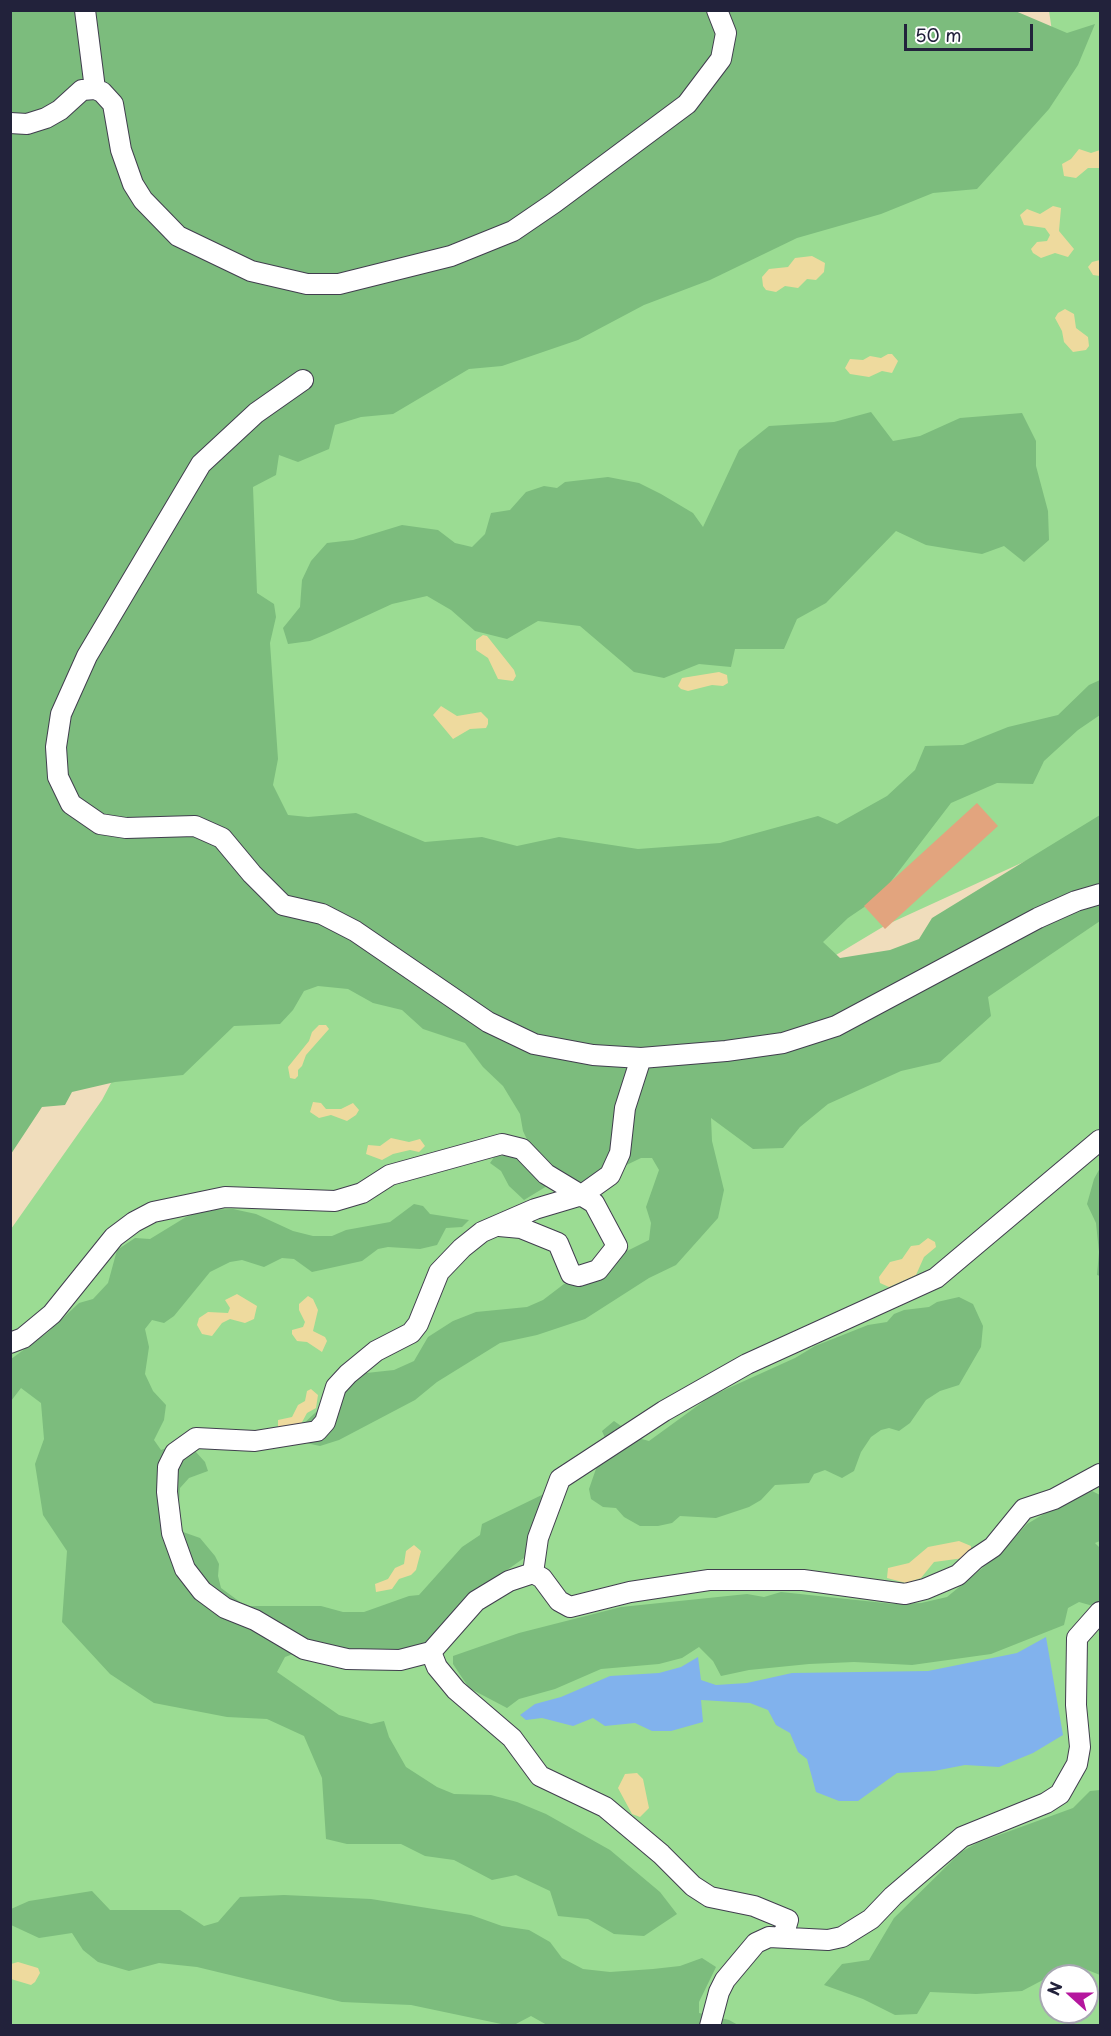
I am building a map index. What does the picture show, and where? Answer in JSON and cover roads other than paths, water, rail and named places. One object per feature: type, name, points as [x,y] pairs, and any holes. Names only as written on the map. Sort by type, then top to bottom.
[{"type":"street","points":[[86,10],[95,88]]},
{"type":"street","points":[[10,123],[27,124],[46,118],[60,110],[82,90],[95,88],[113,104],[121,150],[134,184],[143,200],[178,236],[251,271],[307,284],[339,284],[451,256],[513,231],[554,203],[687,104],[708,80],[721,60],[726,33],[717,10]]},
{"type":"street","points":[[303,380],[256,413],[201,464],[87,656],[61,714],[56,747],[58,777],[71,804],[100,824],[126,828],[195,826],[222,838],[252,874],[283,905],[322,914],[355,931],[488,1022],[534,1044],[563,1051],[640,1058],[783,1043],[836,1026],[1038,918],[1077,901],[1101,894]]},
{"type":"street","points":[[640,1058],[640,1068],[625,1108],[620,1153],[610,1176],[582,1195],[535,1209],[482,1232],[439,1272],[418,1324],[411,1333],[361,1361],[336,1388],[325,1422],[317,1431],[255,1441],[196,1438],[175,1453],[168,1467],[167,1492],[172,1533],[185,1569],[202,1591],[225,1608],[255,1620],[304,1649],[347,1659],[400,1660],[431,1652],[476,1601],[509,1581],[533,1573],[542,1578],[559,1601],[570,1606],[630,1592],[710,1580],[803,1580],[904,1594],[925,1589],[958,1575],[1004,1536],[1015,1516],[1024,1509],[1054,1499],[1101,1474]]},
{"type":"street","points":[[533,1573],[538,1538],[560,1479],[664,1412],[747,1364],[936,1278],[1101,1140]]},
{"type":"street","points":[[10,1343],[23,1338],[52,1314],[114,1237],[134,1222],[171,1206],[225,1197],[335,1201],[362,1193],[390,1175],[502,1144],[522,1149],[546,1174],[594,1203],[617,1246],[610,1258],[589,1274],[579,1276],[572,1274],[558,1243],[543,1235],[520,1228],[498,1226]]},
{"type":"street","points":[[710,2025],[719,1992],[747,1953],[763,1939],[783,1937],[828,1940],[842,1937],[871,1919],[893,1896],[962,1837],[1046,1803],[1060,1794],[1069,1781],[1080,1747],[1076,1696],[1077,1638],[1101,1612]]},
{"type":"street","points":[[431,1652],[437,1667],[456,1690],[512,1738],[540,1776],[605,1807],[661,1854],[693,1886],[711,1898],[754,1906],[788,1920],[783,1937]]},
{"type":"water","points":[[1046,1637],[1063,1735],[1033,1753],[999,1767],[965,1765],[934,1771],[897,1773],[858,1801],[839,1801],[816,1792],[807,1759],[798,1752],[790,1733],[776,1725],[768,1710],[750,1703],[701,1700],[703,1722],[671,1731],[652,1731],[635,1723],[605,1726],[593,1718],[573,1726],[542,1718],[526,1720],[520,1715],[535,1704],[561,1697],[610,1676],[659,1673],[681,1667],[698,1657],[701,1680],[716,1685],[747,1683],[792,1673],[928,1671],[1017,1653]]}]
